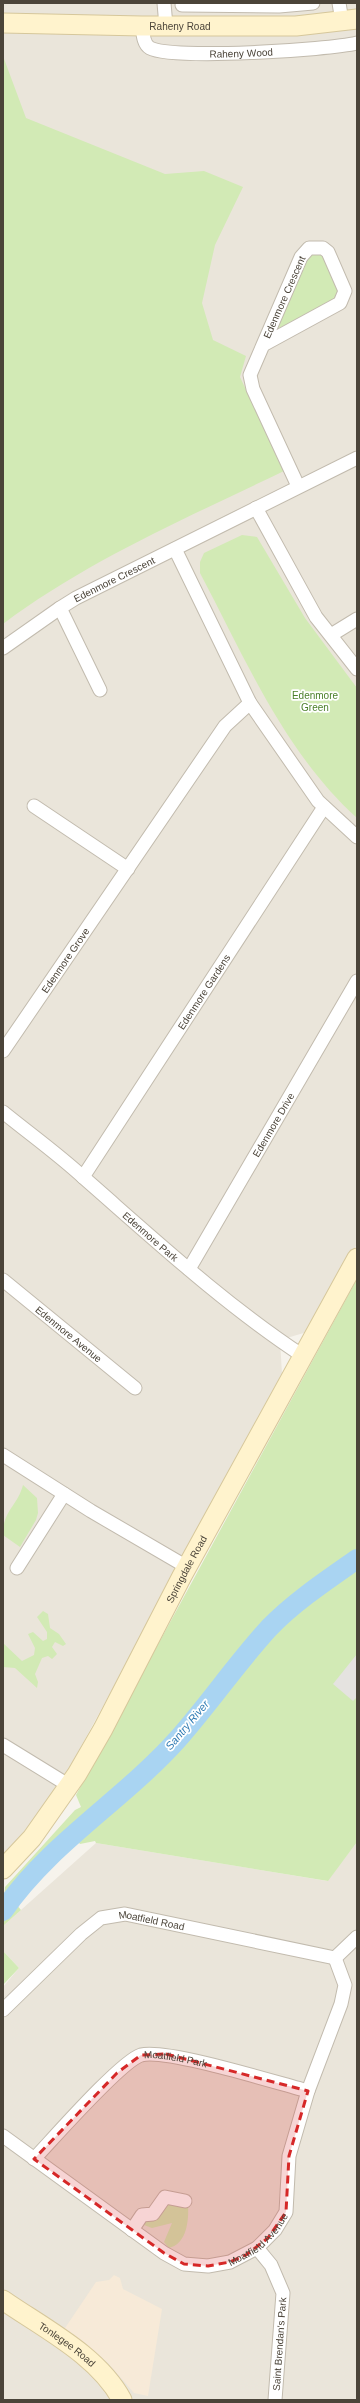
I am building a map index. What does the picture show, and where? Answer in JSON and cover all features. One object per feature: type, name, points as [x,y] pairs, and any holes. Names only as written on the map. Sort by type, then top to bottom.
[{"type":"street","points":[[164,3],[166,26]]},
{"type":"street","points":[[182,5],[278,6],[313,3]]},
{"type":"street","name":"Raheny Road","points":[[3,23],[142,26],[296,26],[346,14]]},
{"type":"street","name":"Raheny Wood","points":[[142,26],[146,45],[150,49],[185,53],[312,50],[357,43]]},
{"type":"street","name":"Edenmore Crescent","points":[[263,345],[340,304],[345,297],[345,291],[337,272],[328,252],[323,248],[309,248],[301,257],[250,375],[252,389],[298,486]]},
{"type":"street","name":"Edenmore Crescent","points":[[3,648],[60,608],[175,548],[357,458]]},
{"type":"street","points":[[256,508],[316,617],[357,669]]},
{"type":"street","points":[[175,548],[250,702],[285,756],[324,807],[357,837]]},
{"type":"street","points":[[60,608],[100,690]]},
{"type":"street","points":[[331,635],[357,619]]},
{"type":"street","name":"Edenmore Grove","points":[[3,1051],[225,726],[250,702]]},
{"type":"street","points":[[34,806],[128,869]]},
{"type":"street","name":"Edenmore Gardens","points":[[83,1177],[324,807]]},
{"type":"street","name":"Edenmore Drive","points":[[189,1269],[357,980]]},
{"type":"street","name":"Edenmore Park","points":[[3,1112],[83,1177],[189,1269],[276,1338],[303,1356]]},
{"type":"street","name":"Springdale Road","points":[[3,1870],[32,1838],[68,1785],[103,1729],[187,1567],[357,1258]]},
{"type":"street","name":"Edenmore Avenue","points":[[3,1280],[136,1388]]},
{"type":"street","points":[[3,1455],[64,1494],[187,1567]]},
{"type":"street","points":[[17,1568],[64,1494]]},
{"type":"street","points":[[3,1745],[68,1785]]},
{"type":"street","name":"Moatfield Road","points":[[3,2010],[81,1934],[101,1918],[110,1915],[125,1914],[335,1958]]},
{"type":"street","points":[[335,1958],[357,1937]]},
{"type":"street","name":"Moatfield Avenue","points":[[3,2136],[164,2254],[184,2264],[208,2266],[230,2262],[257,2248],[275,2230],[286,2212],[289,2156],[308,2091],[341,2004],[345,1984],[335,1958]]},
{"type":"street","name":"Moatfield Park","points":[[34,2159],[117,2073],[141,2055],[166,2054],[308,2091]]},
{"type":"street","points":[[132,2230],[142,2214],[153,2214],[165,2197],[184,2201]]},
{"type":"street","name":"Saint Brendan's Park","points":[[257,2248],[271,2265],[283,2293],[275,2400]]},
{"type":"street","name":"Tonlegee Road","points":[[3,2300],[78,2351],[101,2370],[122,2400]]},
{"type":"highlighted area","points":[[166,2054],[308,2091],[289,2156],[286,2212],[268,2238],[246,2255],[230,2262],[208,2266],[184,2264],[164,2253],[34,2159],[117,2073],[141,2055]]},
{"type":"shaded area","points":[[3,3],[357,3],[357,1244],[307,1332],[280,1340],[282,1374],[224,1485],[50,1803],[3,1862]]},
{"type":"shaded area","points":[[357,1654],[357,1697],[353,1701],[333,1684]]},
{"type":"shaded area","points":[[357,1842],[357,2400],[3,2400],[3,1987],[19,1968],[3,1951],[3,1926],[96,1843],[327,1881]]},
{"type":"shaded area","points":[[114,2275],[120,2278],[123,2289],[162,2309],[148,2396],[134,2393],[107,2362],[63,2331],[96,2282],[109,2280]]},
{"type":"green space","points":[[3,56],[26,118],[165,174],[204,171],[243,187],[215,245],[202,303],[213,340],[246,356],[240,377],[284,471],[176,523],[104,560],[69,580],[3,624]]},
{"type":"green space","points":[[319,253],[323,256],[340,296],[278,329],[276,323],[309,256]]},
{"type":"green space","name":"Edenmore Green","points":[[242,535],[257,537],[305,618],[357,688],[357,818],[331,792],[308,764],[287,734],[250,670],[200,573],[200,562],[204,553]]},
{"type":"green space","points":[[357,1279],[357,1842],[328,1881],[96,1843],[95,1841],[80,1844],[77,1840],[15,1903],[21,1910],[3,1926],[5,1887],[75,1810],[81,1807],[76,1795]]},
{"type":"green space","points":[[23,1485],[37,1498],[38,1513],[36,1520],[20,1547],[3,1535],[5,1520]]},
{"type":"green space","points":[[43,1611],[48,1614],[50,1628],[59,1634],[66,1644],[63,1646],[55,1642],[52,1647],[57,1654],[52,1659],[48,1656],[42,1658],[35,1674],[38,1682],[37,1688],[15,1668],[3,1667],[3,1643],[22,1661],[34,1655],[35,1648],[28,1634],[33,1632],[43,1641],[47,1639],[47,1632],[37,1617]]},
{"type":"green space","points":[[3,1951],[19,1968],[3,1985]]},
{"type":"green space","points":[[159,2197],[188,2204],[187,2224],[183,2237],[175,2246],[169,2248],[164,2242],[172,2223],[152,2228],[144,2225],[144,2218]]},
{"type":"waterway","name":"Santry River","points":[[3,1911],[42,1864],[156,1762],[177,1740],[245,1656],[279,1618],[300,1600],[357,1559]]}]
